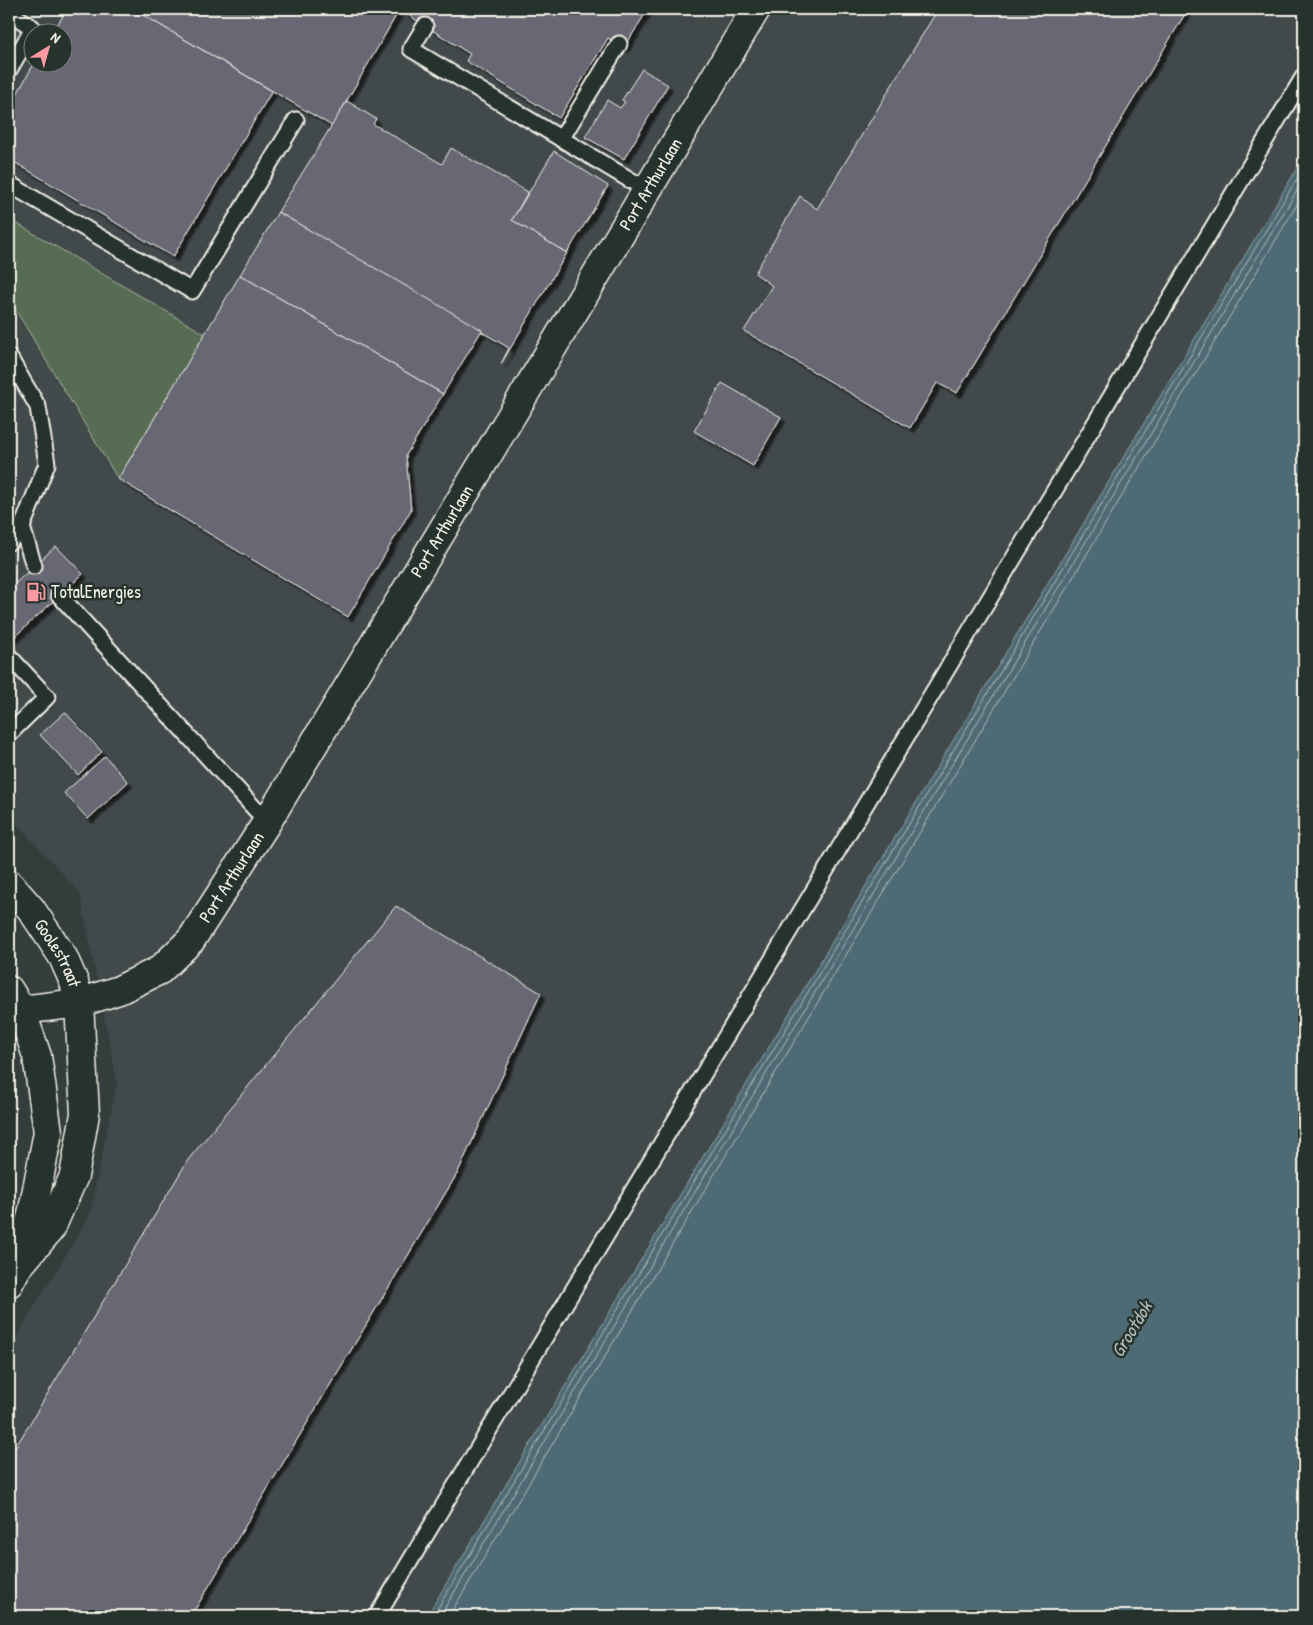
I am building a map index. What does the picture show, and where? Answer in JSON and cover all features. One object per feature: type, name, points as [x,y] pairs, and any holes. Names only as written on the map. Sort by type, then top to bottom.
[{"type":"street","name":"Port Arthurlaan","points":[[13,1275],[32,1215],[48,1132],[37,1056],[15,1000],[79,1003],[119,990],[160,970],[191,940],[267,822],[756,9]]},
{"type":"street","name":"Goolestraat","points":[[9,884],[31,909],[63,957],[74,982],[79,1003]]},
{"type":"street","name":"Port Arthurlaan","points":[[13,1275],[51,1228],[74,1176],[85,1114],[79,1003]]},
{"type":"lane","points":[[9,12],[33,28],[9,70]]},
{"type":"lane","points":[[426,26],[411,49],[647,190]]},
{"type":"lane","points":[[561,139],[619,44]]},
{"type":"lane","points":[[377,1616],[1304,76]]},
{"type":"lane","points":[[9,184],[192,291],[296,120]]},
{"type":"lane","points":[[9,357],[38,407],[47,464],[22,527],[9,542]]},
{"type":"lane","points":[[22,527],[34,566]]},
{"type":"lane","points":[[60,595],[267,822]]},
{"type":"lane","points":[[9,656],[47,697],[9,734]]},
{"type":"shaded area","points":[[11,9],[1304,9],[1304,157],[427,1616],[9,1616],[9,1349],[90,1215],[117,1081],[80,893],[9,815],[9,13]]},
{"type":"green space","points":[[9,219],[205,334],[118,479],[9,299]]},
{"type":"water","name":"Grootdok","points":[[1304,157],[1304,1616],[427,1616]]},
{"type":"building","points":[[67,9],[133,9],[272,91],[173,257],[9,159],[9,108],[29,72],[72,72],[72,22],[59,22]]},
{"type":"building","points":[[133,9],[400,9],[332,126]]},
{"type":"building","points":[[404,9],[648,9],[624,48],[608,38],[559,118],[466,61],[470,54],[402,11]]},
{"type":"building","points":[[938,9],[1188,9],[957,393],[937,383],[910,428],[744,331],[772,286],[755,273],[800,196],[817,209]]},
{"type":"building","points":[[642,69],[668,85],[624,159],[585,137],[607,100],[620,108],[625,102],[622,100]]},
{"type":"building","points":[[347,101],[376,119],[373,124],[442,164],[451,148],[528,192],[512,220],[567,253],[501,364],[509,348],[278,212]]},
{"type":"building","points":[[554,151],[608,186],[567,253],[512,220]]},
{"type":"building","points":[[278,212],[482,330],[443,394],[240,275]]},
{"type":"building","points":[[240,275],[443,394],[406,455],[411,510],[348,617],[118,479]]},
{"type":"building","points":[[722,383],[781,417],[753,466],[694,431]]},
{"type":"building","name":"TotalEnergies","points":[[56,546],[83,574],[9,642],[9,589]]},
{"type":"building","points":[[65,712],[102,752],[78,775],[40,735]]},
{"type":"building","points":[[105,756],[128,782],[88,819],[64,793]]},
{"type":"building","points":[[396,906],[541,993],[457,1174],[191,1616],[9,1616],[9,1458],[188,1160]]},
{"type":"place","name":"TotalEnergies","points":[[36,592]]}]
